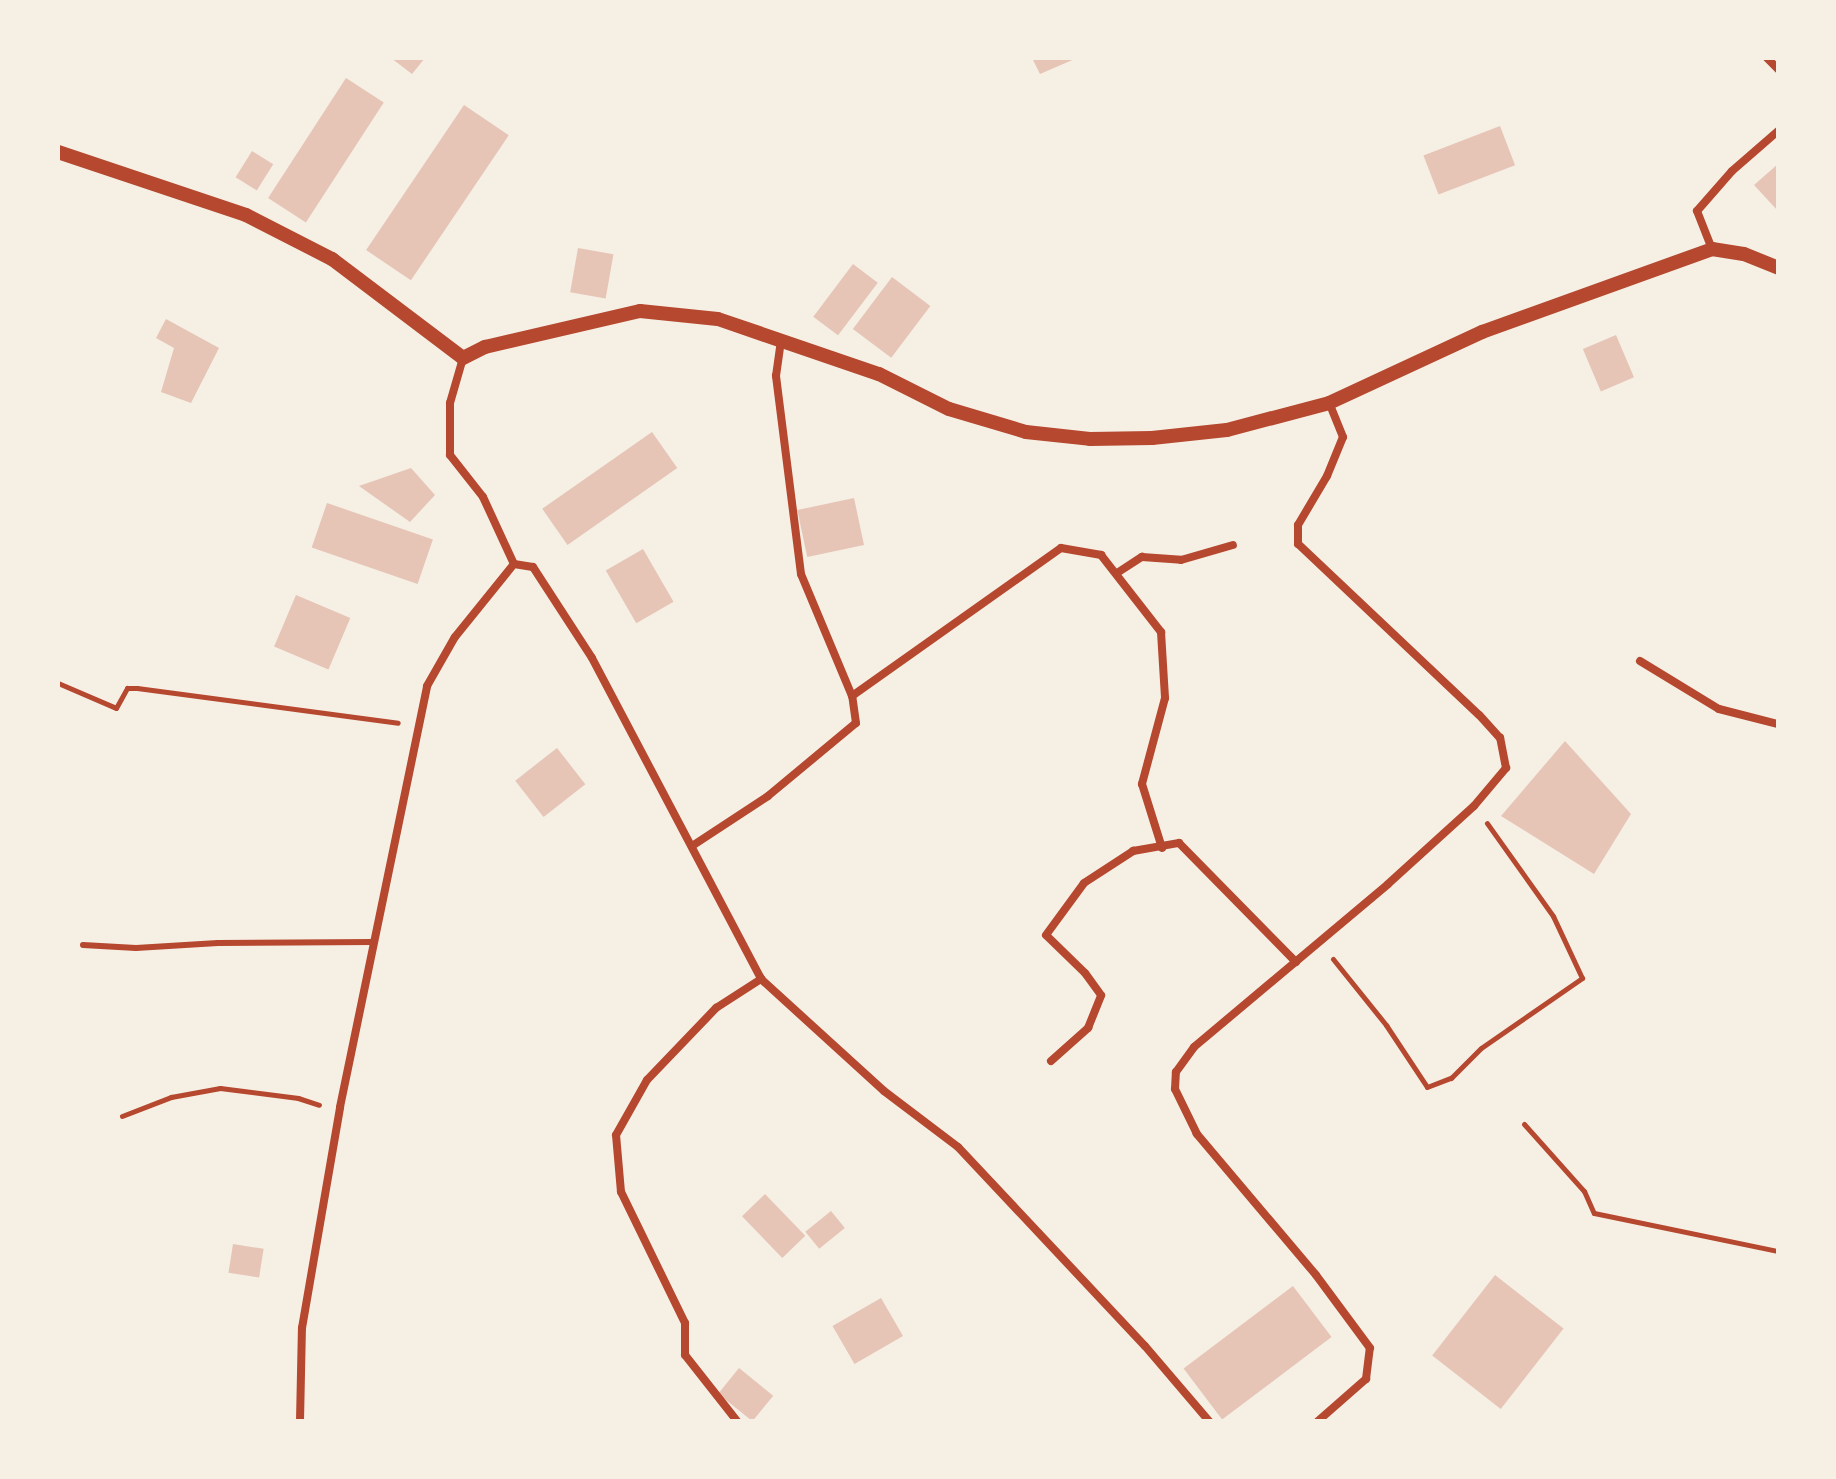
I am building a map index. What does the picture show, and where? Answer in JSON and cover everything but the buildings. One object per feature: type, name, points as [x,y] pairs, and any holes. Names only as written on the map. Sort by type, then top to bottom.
[{"type":"street","points":[[1767,58],[1778,69]]},
{"type":"street","points":[[1712,249],[1697,211],[1732,171],[1778,131]]},
{"type":"street","points":[[58,152],[246,215],[332,259],[463,358]]},
{"type":"street","points":[[514,564],[483,497],[450,455],[450,403],[463,358],[485,347],[640,311],[718,319],[879,374],[949,409],[1026,432],[1090,439],[1152,438],[1227,430],[1329,403],[1482,332],[1712,249],[1744,254],[1778,268]]},
{"type":"street","points":[[692,846],[768,796],[856,723],[852,696],[801,574],[776,376],[781,340]]},
{"type":"street","points":[[1318,1421],[1366,1379],[1370,1348],[1316,1275],[1197,1134],[1175,1089],[1176,1072],[1194,1047],[1474,806],[1506,768],[1500,738],[1298,544],[1298,525],[1327,476],[1343,437],[1329,403]]},
{"type":"street","points":[[1117,573],[1142,557],[1181,560],[1233,545]]},
{"type":"street","points":[[852,696],[1061,548],[1101,555],[1161,632],[1165,698],[1142,784],[1162,848]]},
{"type":"street","points":[[300,1421],[302,1328],[339,1112],[427,686],[455,637],[514,564]]},
{"type":"street","points":[[514,564],[533,567],[592,658],[761,979],[884,1091],[958,1147],[1145,1346],[1209,1421]]},
{"type":"street","points":[[1640,661],[1719,709],[1778,724]]},
{"type":"street","points":[[1051,1061],[1088,1028],[1101,995],[1085,973],[1046,935],[1084,883],[1133,851],[1179,843],[1296,962]]},
{"type":"street","points":[[737,1421],[685,1355],[685,1323],[621,1192],[616,1135],[647,1080],[716,1008],[761,979]]},
{"type":"lane","points":[[83,945],[136,948],[218,943],[373,942]]},
{"type":"path","points":[[58,683],[116,708],[127,688],[137,688],[231,703],[419,725]]},
{"type":"path","points":[[1319,942],[1386,1025],[1427,1087],[1451,1078],[1481,1048],[1582,978],[1553,916],[1474,806]]},
{"type":"path","points":[[122,1116],[171,1097],[220,1088],[298,1098],[339,1112]]},
{"type":"path","points":[[1524,1124],[1584,1191],[1594,1213],[1778,1251]]}]
